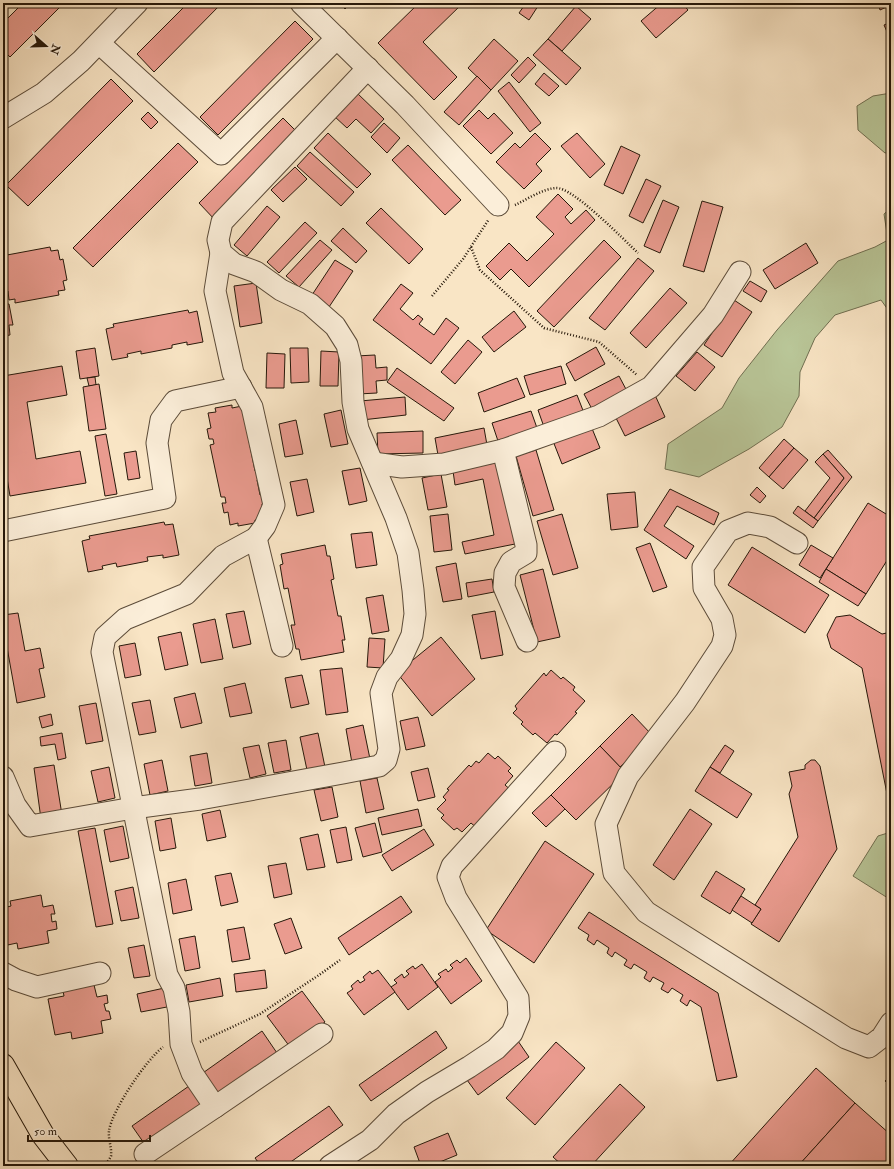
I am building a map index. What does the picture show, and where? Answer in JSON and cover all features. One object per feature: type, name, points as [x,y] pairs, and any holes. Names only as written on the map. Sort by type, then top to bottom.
[{"type":"main road","points":[[3,1065],[43,1135],[67,1166]]},
{"type":"street","points":[[3,118],[44,93],[81,62],[137,3]]},
{"type":"street","points":[[301,3],[405,104],[498,205]]},
{"type":"street","points":[[99,43],[221,154],[337,38]]},
{"type":"street","points":[[215,1107],[192,1073],[181,1044],[179,1012],[174,988],[167,975],[102,652],[105,637],[125,619],[186,594],[223,556],[256,538],[265,526],[274,505],[252,407],[233,373],[215,290],[221,252],[218,240],[222,222],[368,68]]},
{"type":"street","points":[[3,777],[15,805],[30,826],[133,808],[200,799],[343,773],[379,766],[386,760],[389,749],[381,693],[387,677],[401,659],[412,635],[415,614],[408,553],[396,518],[358,430],[353,402],[351,361],[347,345],[335,326],[310,304],[281,290],[256,272],[234,264],[221,252]]},
{"type":"street","points":[[373,463],[402,467],[444,464],[503,450],[599,416],[651,387],[713,315],[740,272]]},
{"type":"street","points":[[3,531],[165,498],[157,443],[161,420],[175,401],[241,387]]},
{"type":"street","points":[[503,450],[526,545],[526,553],[511,562],[505,573],[504,587],[527,641]]},
{"type":"street","points":[[797,543],[770,526],[748,523],[728,531],[703,567],[704,588],[722,619],[725,635],[722,646],[685,702],[628,776],[606,824],[614,872],[646,912],[846,1038],[869,1048],[882,1037],[891,1023]]},
{"type":"street","points":[[256,538],[282,646]]},
{"type":"street","points":[[330,1166],[370,1140],[396,1114],[427,1092],[496,1049],[512,1033],[519,1016],[518,998],[456,898],[448,877],[452,866],[555,752]]},
{"type":"street","points":[[3,973],[16,980],[37,987],[100,973]]},
{"type":"street","points":[[145,1154],[322,1034]]},
{"type":"path","points":[[432,296],[464,259],[498,205],[515,205],[543,192],[557,188],[575,196],[638,253]]},
{"type":"path","points":[[471,247],[480,270],[544,328],[599,342],[651,387]]},
{"type":"green space","points":[[891,93],[891,152],[885,153],[858,130],[857,106],[873,96]]},
{"type":"green space","points":[[891,208],[891,314],[881,300],[835,315],[815,338],[800,372],[799,396],[782,427],[749,449],[699,477],[665,469],[668,444],[722,408],[739,378],[777,330],[838,261],[875,247],[888,240],[884,214]]},
{"type":"green space","points":[[891,832],[891,900],[853,876],[878,836]]},
{"type":"building","points":[[23,3],[64,3],[10,57],[3,50],[3,23]]},
{"type":"building","points":[[188,3],[222,3],[154,72],[137,54]]},
{"type":"building","points":[[340,3],[351,3],[345,9]]},
{"type":"building","points":[[419,3],[463,3],[423,42],[457,77],[434,100],[378,43]]},
{"type":"building","points":[[526,3],[540,3],[529,20],[519,13]]},
{"type":"building","points":[[662,3],[682,3],[688,10],[656,38],[641,21]]},
{"type":"building","points":[[878,3],[891,3],[891,5],[880,10]]},
{"type":"building","points":[[576,6],[591,19],[562,51],[548,39]]},
{"type":"building","points":[[295,21],[313,39],[218,135],[200,117]]},
{"type":"building","points":[[891,22],[891,41],[884,25]]},
{"type":"building","points":[[494,39],[518,61],[491,90],[468,68]]},
{"type":"building","points":[[548,39],[581,68],[566,85],[533,55]]},
{"type":"building","points":[[528,57],[536,65],[519,83],[511,75]]},
{"type":"building","points":[[544,73],[559,86],[549,96],[535,84]]},
{"type":"building","points":[[477,76],[491,90],[459,125],[444,112]]},
{"type":"building","points":[[111,79],[133,101],[28,206],[6,185]]},
{"type":"building","points":[[509,82],[541,123],[530,132],[498,91]]},
{"type":"building","points":[[357,93],[384,119],[371,133],[356,119],[347,128],[334,116]]},
{"type":"building","points":[[479,110],[488,119],[494,113],[513,133],[491,154],[463,126]]},
{"type":"building","points":[[148,112],[158,122],[151,129],[141,119]]},
{"type":"building","points":[[283,118],[300,135],[216,221],[199,203]]},
{"type":"building","points":[[384,123],[400,138],[387,153],[371,137]]},
{"type":"building","points":[[328,133],[371,174],[357,188],[314,148]]},
{"type":"building","points":[[535,133],[551,149],[536,164],[542,171],[524,189],[496,162],[515,143],[520,148]]},
{"type":"building","points":[[577,133],[605,164],[590,178],[561,146]]},
{"type":"building","points":[[178,143],[198,162],[93,267],[73,248]]},
{"type":"building","points":[[408,145],[461,200],[445,215],[392,160]]},
{"type":"building","points":[[621,146],[640,155],[623,194],[604,185]]},
{"type":"building","points":[[310,152],[354,192],[341,206],[297,166]]},
{"type":"building","points":[[295,167],[307,179],[283,202],[271,190]]},
{"type":"building","points":[[646,179],[661,186],[643,223],[629,216]]},
{"type":"building","points":[[558,194],[573,209],[565,217],[571,224],[586,210],[595,220],[529,287],[511,269],[500,280],[486,266],[509,243],[527,261],[554,234],[536,217]]},
{"type":"building","points":[[663,200],[679,207],[660,253],[644,246]]},
{"type":"building","points":[[702,201],[723,207],[704,272],[683,266]]},
{"type":"building","points":[[267,206],[280,217],[247,256],[234,245]]},
{"type":"building","points":[[381,208],[423,249],[409,264],[366,223]]},
{"type":"building","points":[[305,222],[317,233],[279,273],[267,262]]},
{"type":"building","points":[[343,228],[367,251],[356,263],[331,241]]},
{"type":"building","points":[[320,240],[332,250],[299,287],[286,276]]},
{"type":"building","points":[[604,240],[621,257],[554,327],[537,311]]},
{"type":"building","points":[[806,243],[818,263],[775,289],[763,270]]},
{"type":"building","points":[[50,247],[51,251],[58,250],[60,260],[63,259],[67,280],[63,281],[65,290],[58,291],[59,295],[15,303],[15,299],[9,300],[8,291],[4,292],[3,288],[3,260],[7,259],[7,255]]},
{"type":"building","points":[[638,258],[654,271],[605,330],[589,318]]},
{"type":"building","points":[[335,260],[353,271],[327,310],[310,298]]},
{"type":"building","points":[[750,281],[767,291],[761,302],[743,291]]},
{"type":"building","points":[[256,283],[262,323],[240,327],[234,286]]},
{"type":"building","points":[[401,284],[413,293],[400,309],[413,320],[418,315],[423,319],[419,324],[434,335],[446,318],[459,328],[431,364],[373,320]]},
{"type":"building","points":[[670,288],[687,303],[646,348],[630,333]]},
{"type":"building","points":[[3,294],[5,304],[9,304],[13,325],[9,325],[10,335],[4,336],[4,339],[3,339]]},
{"type":"building","points":[[734,300],[752,312],[722,357],[704,345]]},
{"type":"building","points":[[188,310],[189,313],[197,311],[203,342],[187,345],[187,342],[172,345],[172,348],[141,354],[141,351],[127,354],[128,357],[112,360],[106,329],[114,327],[113,324]]},
{"type":"building","points":[[514,311],[526,327],[494,352],[482,337]]},
{"type":"building","points":[[468,340],[482,352],[455,384],[441,372]]},
{"type":"building","points":[[596,347],[605,364],[575,381],[566,364]]},
{"type":"building","points":[[95,348],[99,376],[80,379],[76,351]]},
{"type":"building","points":[[290,348],[308,348],[309,382],[291,383]]},
{"type":"building","points":[[321,351],[339,352],[338,386],[320,386]]},
{"type":"building","points":[[697,352],[715,367],[695,391],[676,376]]},
{"type":"building","points":[[267,353],[285,354],[284,388],[266,388]]},
{"type":"building","points":[[375,355],[376,368],[387,367],[387,380],[376,381],[377,393],[358,394],[356,356]]},
{"type":"building","points":[[62,366],[67,395],[27,402],[36,459],[80,451],[86,483],[10,496],[3,454],[3,376]]},
{"type":"building","points":[[561,366],[566,384],[530,395],[524,376]]},
{"type":"building","points":[[397,368],[454,408],[444,421],[387,382]]},
{"type":"building","points":[[619,376],[628,393],[593,411],[584,394]]},
{"type":"building","points":[[95,377],[96,385],[89,386],[87,378]]},
{"type":"building","points":[[517,378],[525,397],[484,412],[478,393]]},
{"type":"building","points":[[99,384],[106,429],[89,431],[83,387]]},
{"type":"building","points":[[577,395],[584,413],[544,427],[538,410]]},
{"type":"building","points":[[655,395],[665,417],[625,436],[615,416]]},
{"type":"building","points":[[405,397],[406,415],[362,420],[360,401]]},
{"type":"building","points":[[232,405],[232,408],[242,406],[255,471],[258,470],[260,479],[257,480],[260,495],[263,494],[265,504],[262,504],[264,518],[255,520],[255,523],[238,526],[238,523],[230,525],[228,512],[224,513],[222,503],[226,503],[225,497],[221,497],[210,445],[214,444],[213,439],[209,439],[207,429],[211,428],[208,413],[216,412],[215,408]]},
{"type":"building","points":[[341,410],[348,444],[331,447],[324,414]]},
{"type":"building","points":[[531,411],[537,428],[498,441],[492,423]]},
{"type":"building","points":[[296,420],[303,454],[285,457],[279,424]]},
{"type":"building","points":[[591,426],[600,448],[562,464],[553,441]]},
{"type":"building","points":[[484,428],[487,445],[438,455],[435,438]]},
{"type":"building","points":[[423,431],[423,453],[378,454],[377,433]]},
{"type":"building","points":[[106,434],[117,494],[105,496],[95,436]]},
{"type":"building","points":[[784,439],[794,448],[769,477],[759,468]]},
{"type":"building","points":[[794,448],[808,460],[783,489],[769,477]]},
{"type":"building","points":[[536,450],[554,510],[533,516],[516,456]]},
{"type":"building","points":[[828,450],[852,477],[818,521],[814,518],[844,478],[823,454]]},
{"type":"building","points":[[136,451],[140,478],[128,480],[124,453]]},
{"type":"building","points":[[823,454],[844,478],[814,518],[805,511],[830,478],[815,462]]},
{"type":"building","points":[[500,462],[515,544],[465,554],[462,542],[494,535],[483,479],[455,485],[453,471]]},
{"type":"building","points":[[360,468],[367,501],[349,505],[342,471]]},
{"type":"building","points":[[441,474],[447,507],[428,510],[422,478]]},
{"type":"building","points":[[307,479],[314,512],[297,516],[290,482]]},
{"type":"building","points":[[757,487],[766,496],[760,503],[750,495]]},
{"type":"building","points":[[670,489],[719,513],[714,525],[677,506],[664,526],[694,546],[686,559],[644,530]]},
{"type":"building","points":[[635,492],[638,527],[611,530],[607,494]]},
{"type":"building","points":[[868,503],[891,517],[891,554],[866,594],[826,569]]},
{"type":"building","points":[[798,506],[818,521],[813,528],[793,513]]},
{"type":"building","points":[[448,514],[452,550],[434,552],[430,516]]},
{"type":"building","points":[[562,514],[578,568],[553,575],[537,521]]},
{"type":"building","points":[[164,522],[165,525],[173,524],[179,555],[163,558],[163,555],[147,557],[148,561],[117,567],[116,563],[102,566],[103,569],[88,572],[82,541],[90,539],[89,536]]},
{"type":"building","points":[[372,532],[377,565],[356,568],[351,534]]},
{"type":"building","points":[[650,543],[667,587],[653,592],[636,548]]},
{"type":"building","points":[[325,545],[327,556],[330,556],[334,579],[331,580],[338,616],[341,616],[345,640],[342,640],[344,652],[301,660],[299,649],[296,649],[291,625],[295,625],[288,588],[284,589],[280,565],[283,564],[281,554]]},
{"type":"building","points":[[811,545],[833,558],[820,578],[799,565]]},
{"type":"building","points":[[752,547],[829,595],[805,633],[728,585]]},
{"type":"building","points":[[456,563],[462,599],[443,602],[436,567]]},
{"type":"building","points":[[543,569],[560,637],[537,642],[520,575]]},
{"type":"building","points":[[826,569],[866,594],[858,606],[819,582]]},
{"type":"building","points":[[492,579],[494,592],[468,597],[466,583]]},
{"type":"building","points":[[383,595],[389,631],[372,634],[366,598]]},
{"type":"building","points":[[244,611],[251,644],[233,648],[226,614]]},
{"type":"building","points":[[495,611],[503,655],[481,659],[472,615]]},
{"type":"building","points":[[18,613],[25,651],[40,648],[44,668],[39,669],[45,697],[17,703],[3,625],[3,615]]},
{"type":"building","points":[[850,615],[882,634],[891,632],[891,814],[862,668],[831,648],[827,635],[836,617]]},
{"type":"building","points":[[215,619],[223,659],[201,663],[193,624]]},
{"type":"building","points":[[181,632],[188,665],[165,670],[158,637]]},
{"type":"building","points":[[441,637],[475,679],[432,716],[397,673]]},
{"type":"building","points":[[369,638],[385,639],[383,668],[367,667]]},
{"type":"building","points":[[135,643],[141,675],[125,678],[119,646]]},
{"type":"building","points":[[342,668],[348,712],[326,715],[320,670]]},
{"type":"building","points":[[551,670],[561,679],[563,677],[575,687],[573,690],[585,701],[575,712],[577,713],[557,735],[555,734],[547,743],[535,733],[533,735],[521,724],[523,722],[513,713],[517,709],[515,706],[544,673],[546,676]]},
{"type":"building","points":[[302,675],[309,704],[291,708],[285,678]]},
{"type":"building","points":[[245,683],[252,713],[230,717],[224,688]]},
{"type":"building","points":[[195,693],[202,723],[181,728],[174,698]]},
{"type":"building","points":[[150,700],[156,732],[139,735],[132,703]]},
{"type":"building","points":[[96,703],[103,741],[86,744],[79,706]]},
{"type":"building","points":[[51,714],[53,725],[42,728],[39,717]]},
{"type":"building","points":[[632,714],[652,735],[620,767],[600,746]]},
{"type":"building","points":[[418,717],[425,746],[406,750],[400,721]]},
{"type":"building","points":[[363,725],[370,759],[352,763],[346,729]]},
{"type":"building","points":[[62,733],[66,758],[58,760],[55,744],[41,746],[40,737]]},
{"type":"building","points":[[318,733],[325,767],[307,770],[300,737]]},
{"type":"building","points":[[286,740],[291,770],[274,773],[268,743]]},
{"type":"building","points":[[259,745],[266,774],[250,778],[243,748]]},
{"type":"building","points":[[725,745],[734,751],[720,773],[710,767]]},
{"type":"building","points":[[600,746],[625,772],[576,820],[551,795]]},
{"type":"building","points":[[207,753],[212,783],[195,786],[190,756]]},
{"type":"building","points":[[488,753],[495,759],[498,756],[511,768],[508,771],[513,776],[505,785],[512,791],[478,829],[471,823],[462,832],[457,828],[454,830],[441,818],[444,815],[437,809],[446,800],[443,797],[449,790],[447,789],[469,765],[471,767],[476,761],[479,763]]},
{"type":"building","points":[[162,760],[168,791],[150,795],[144,764]]},
{"type":"building","points":[[811,760],[815,760],[820,766],[837,849],[779,942],[751,924],[761,909],[755,905],[798,837],[789,794],[792,786],[789,772],[805,769],[805,765]]},
{"type":"building","points":[[54,765],[62,815],[41,819],[34,768]]},
{"type":"building","points":[[109,767],[115,798],[98,802],[91,771]]},
{"type":"building","points":[[710,767],[752,794],[737,818],[695,791]]},
{"type":"building","points":[[428,768],[435,797],[418,801],[411,772]]},
{"type":"building","points":[[377,778],[384,809],[366,813],[360,781]]},
{"type":"building","points":[[332,787],[338,817],[321,821],[314,790]]},
{"type":"building","points":[[551,795],[565,809],[546,827],[532,813]]},
{"type":"building","points":[[418,809],[422,826],[382,835],[378,818]]},
{"type":"building","points":[[690,809],[712,824],[674,880],[653,865]]},
{"type":"building","points":[[220,810],[226,837],[207,841],[202,814]]},
{"type":"building","points":[[171,818],[176,848],[160,851],[155,821]]},
{"type":"building","points":[[375,823],[382,852],[363,857],[355,828]]},
{"type":"building","points":[[123,826],[129,858],[110,862],[104,830]]},
{"type":"building","points":[[346,827],[352,860],[337,863],[330,830]]},
{"type":"building","points":[[95,828],[113,924],[96,927],[78,831]]},
{"type":"building","points":[[424,829],[434,845],[392,871],[382,855]]},
{"type":"building","points":[[4,834],[7,850],[3,851],[3,835]]},
{"type":"building","points":[[318,834],[325,867],[307,870],[300,838]]},
{"type":"building","points":[[545,841],[594,874],[534,963],[486,930]]},
{"type":"building","points":[[286,863],[292,894],[274,898],[268,866]]},
{"type":"building","points":[[716,871],[745,889],[730,914],[701,896]]},
{"type":"building","points":[[231,873],[238,902],[221,906],[215,876]]},
{"type":"building","points":[[186,879],[192,910],[173,914],[168,883]]},
{"type":"building","points":[[133,887],[139,918],[121,921],[115,891]]},
{"type":"building","points":[[41,895],[43,907],[53,905],[55,914],[51,914],[52,922],[56,921],[57,929],[47,931],[49,943],[18,949],[17,943],[3,946],[3,908],[11,906],[10,901]]},
{"type":"building","points":[[401,896],[412,912],[349,955],[338,938]]},
{"type":"building","points":[[741,896],[761,909],[752,923],[732,910]]},
{"type":"building","points":[[589,912],[718,993],[737,1077],[717,1081],[701,1007],[690,1000],[687,1006],[680,1001],[683,995],[672,988],[668,993],[661,989],[664,983],[653,977],[650,982],[644,978],[647,972],[634,964],[631,969],[624,965],[627,960],[615,952],[612,957],[607,953],[609,948],[597,940],[594,945],[587,940],[589,935],[578,928]]},
{"type":"building","points":[[291,918],[302,948],[285,954],[274,924]]},
{"type":"building","points":[[244,927],[250,959],[232,962],[227,930]]},
{"type":"building","points":[[195,936],[200,968],[185,971],[179,939]]},
{"type":"building","points":[[144,945],[150,976],[134,978],[128,948]]},
{"type":"building","points":[[466,958],[482,981],[451,1004],[435,982],[441,977],[438,974],[446,969],[448,972],[453,968],[450,965],[457,960],[460,963]]},
{"type":"building","points":[[422,964],[438,987],[408,1010],[391,987],[397,983],[394,980],[402,974],[404,978],[409,974],[406,971],[413,966],[415,969]]},
{"type":"building","points":[[265,970],[267,988],[236,992],[234,974]]},
{"type":"building","points":[[378,970],[395,992],[364,1015],[347,993],[353,989],[351,986],[358,980],[360,983],[365,980],[363,977],[370,971],[372,974]]},
{"type":"building","points":[[220,978],[223,996],[189,1002],[186,985]]},
{"type":"building","points":[[94,985],[97,997],[107,995],[108,1003],[104,1004],[106,1011],[109,1011],[111,1019],[101,1021],[103,1033],[72,1039],[71,1032],[55,1035],[48,999],[64,996],[63,991]]},
{"type":"building","points":[[169,987],[172,1006],[141,1012],[137,994]]},
{"type":"building","points":[[302,991],[325,1022],[290,1047],[267,1016]]},
{"type":"building","points":[[262,1031],[277,1053],[216,1097],[200,1075]]},
{"type":"building","points":[[436,1031],[447,1048],[371,1101],[359,1085]]},
{"type":"building","points":[[518,1041],[529,1057],[478,1095],[467,1080]]},
{"type":"building","points":[[556,1042],[585,1068],[535,1125],[506,1098]]},
{"type":"building","points":[[816,1068],[855,1103],[798,1166],[728,1166]]},
{"type":"building","points":[[891,1075],[891,1086],[885,1081]]},
{"type":"building","points":[[620,1084],[645,1107],[591,1166],[563,1166],[553,1157]]},
{"type":"building","points":[[189,1086],[203,1106],[146,1146],[132,1126]]},
{"type":"building","points":[[855,1103],[891,1135],[891,1166],[798,1166]]},
{"type":"building","points":[[329,1106],[343,1125],[285,1166],[261,1166],[255,1158]]},
{"type":"building","points":[[448,1133],[457,1155],[430,1166],[421,1166],[414,1147]]}]
